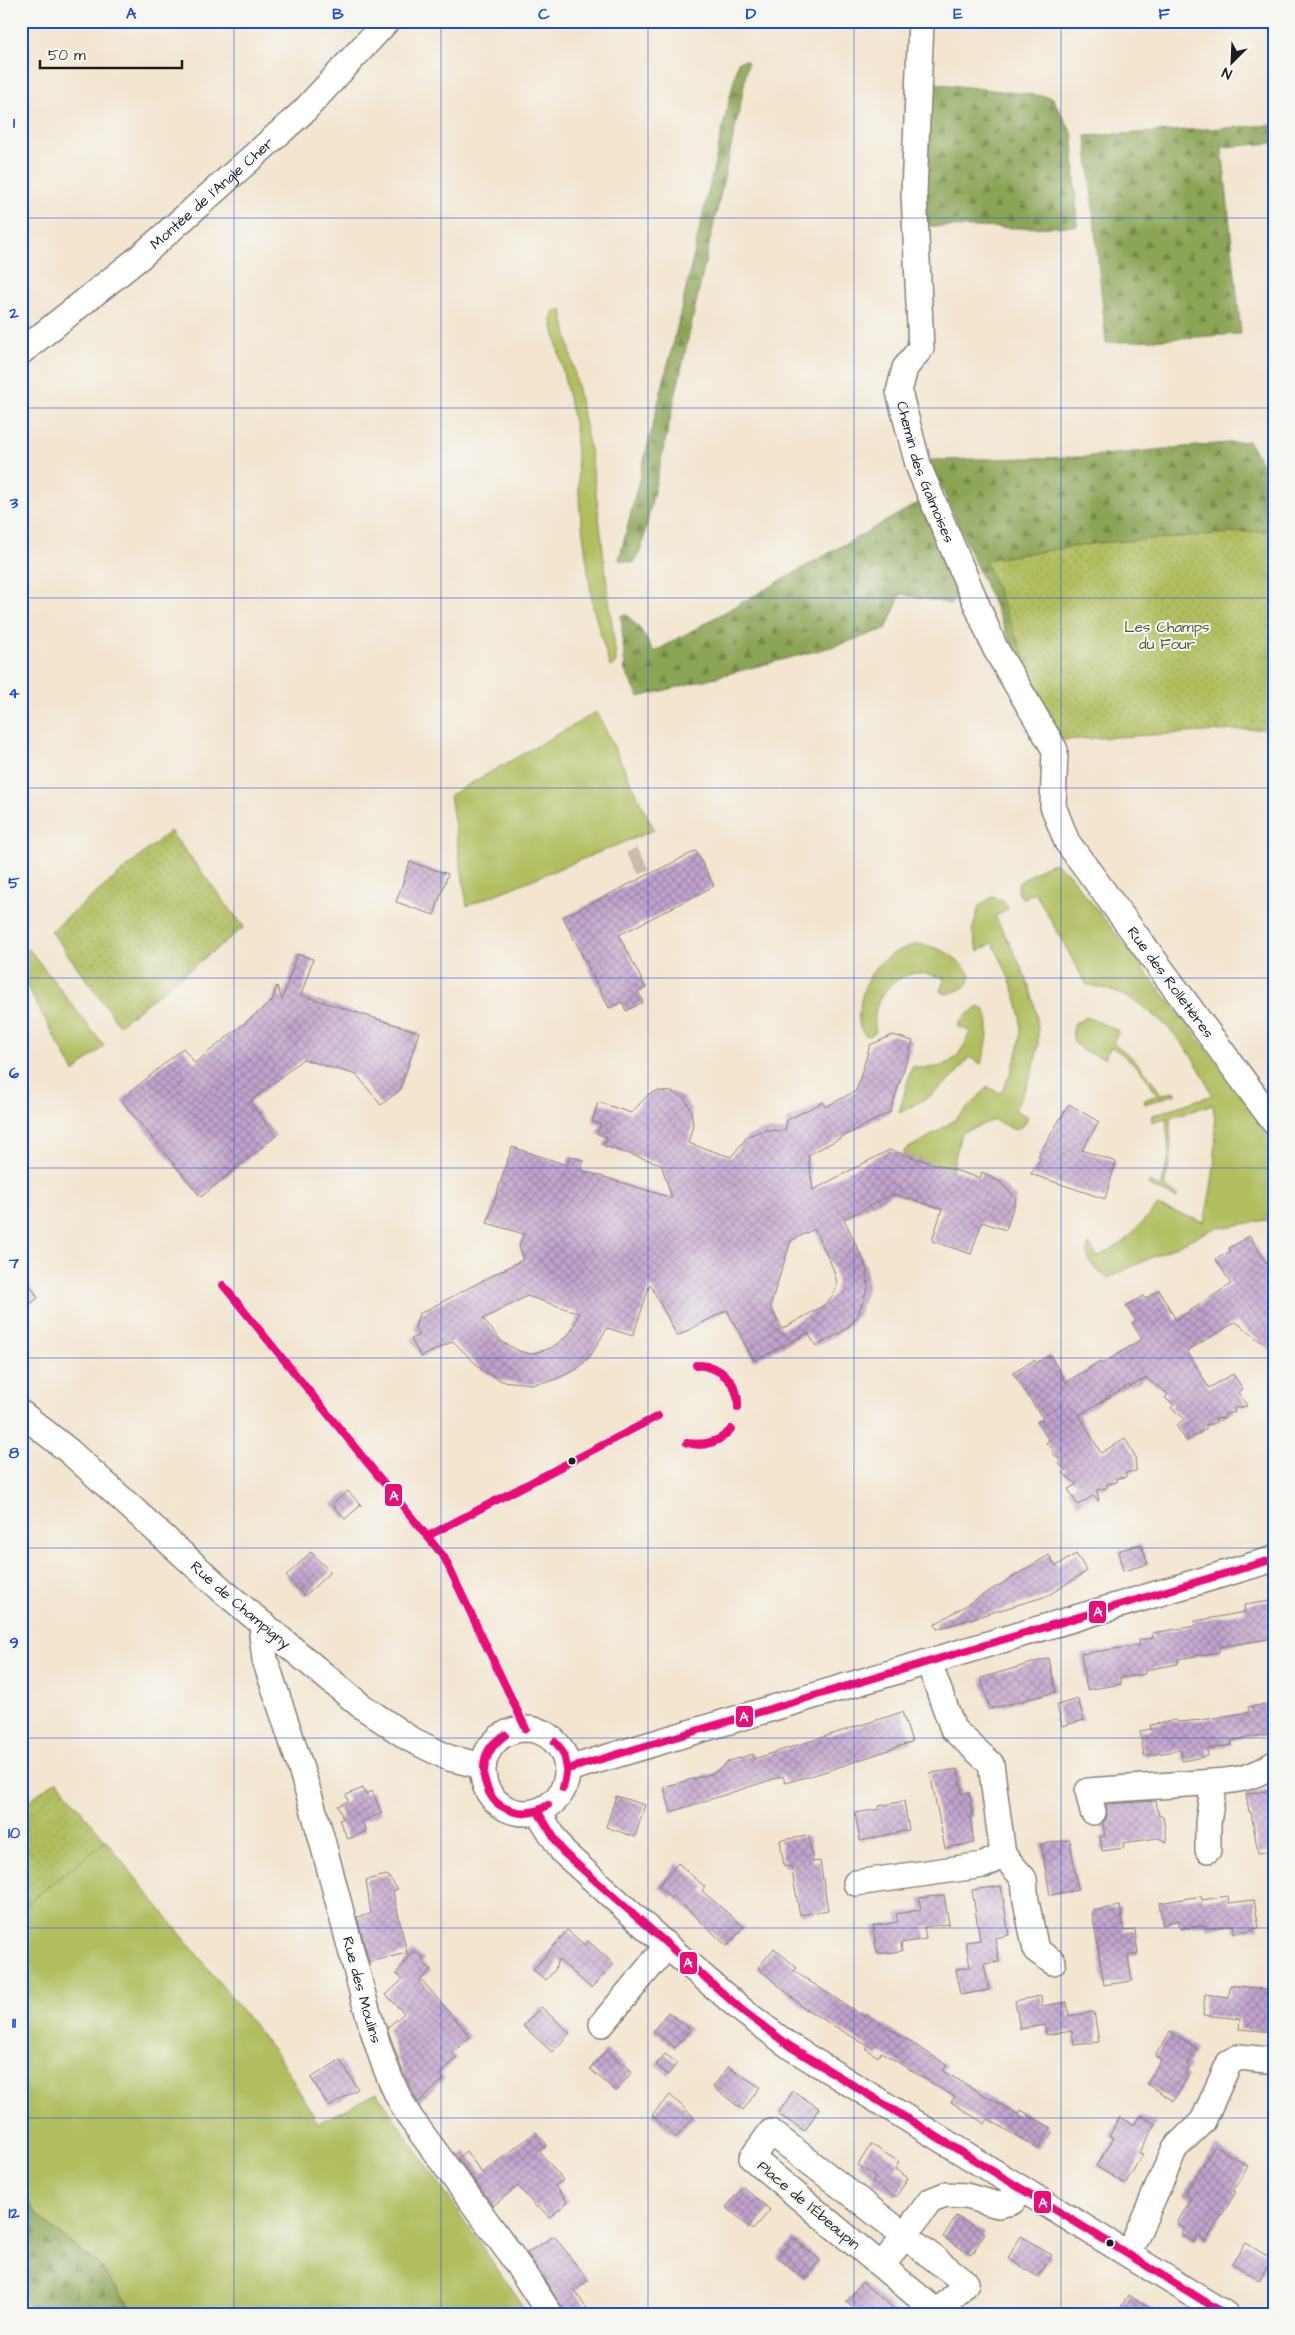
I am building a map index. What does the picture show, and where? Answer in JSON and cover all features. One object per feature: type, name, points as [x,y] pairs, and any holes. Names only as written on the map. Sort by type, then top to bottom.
[{"type":"street","name":"Montée de l'Angle Cher","points":[[21,352],[140,258],[303,112],[387,21]]},
{"type":"street","name":"Chemin des Galmoises","points":[[921,21],[914,193],[921,348],[904,368],[899,392],[919,468],[995,648],[1055,750],[1053,806],[1067,842]]},
{"type":"street","name":"Rue des Rolletières","points":[[1067,842],[1274,1122]]},
{"type":"street","name":"Rue de Champigny","points":[[26,1426],[68,1451],[176,1550],[360,1705],[410,1739],[449,1758],[483,1766]]},
{"type":"street","points":[[568,1769],[1274,1559]]},
{"type":"street","name":"Rue des Moulins","points":[[266,1626],[262,1635],[265,1660],[316,1815],[376,2043],[398,2100],[509,2252],[550,2314]]},
{"type":"street","points":[[929,1663],[953,1730],[991,1764],[1003,1855],[1024,1879],[1026,1901],[1036,1950],[1053,1962]]},
{"type":"street","points":[[526,1729],[544,1734],[559,1746],[565,1757],[568,1769],[566,1783],[560,1796],[551,1805],[538,1812],[522,1814],[505,1809],[492,1798],[484,1783],[483,1766],[487,1751],[497,1739],[511,1731],[526,1729]]},
{"type":"street","points":[[1092,1812],[1088,1791],[1239,1780],[1258,1775],[1274,1764]]},
{"type":"street","points":[[1208,1850],[1208,1823],[1214,1782]]},
{"type":"street","points":[[538,1812],[563,1852],[667,1946],[743,2011],[791,2047],[1129,2253],[1225,2314]]},
{"type":"street","points":[[856,1883],[984,1865],[1003,1855]]},
{"type":"street","points":[[602,2024],[667,1946]]},
{"type":"street","points":[[1129,2253],[1174,2148],[1203,2121],[1229,2063],[1238,2057],[1267,2060]]},
{"type":"street","name":"Place de l'Ébeaupin","points":[[771,2132],[904,2236],[966,2283],[938,2313],[752,2158],[771,2132]]},
{"type":"street","points":[[882,2266],[930,2201],[945,2195],[966,2196],[998,2205],[1012,2202],[1022,2189]]},
{"type":"green space","points":[[744,60],[748,62],[741,102],[641,550],[634,563],[619,560],[676,332],[738,62]]},
{"type":"green space","points":[[925,82],[1052,97],[1073,135],[1077,226],[1023,228],[921,226]]},
{"type":"green space","points":[[1274,125],[1274,143],[1222,147],[1241,334],[1106,343],[1086,136]]},
{"type":"green space","points":[[562,310],[592,460],[616,657],[616,663],[610,667],[593,608],[580,511],[575,427],[551,317],[554,311]]},
{"type":"green space","points":[[1248,441],[1267,470],[1274,470],[1274,530],[1099,543],[985,560],[1061,740],[1056,743],[929,460],[1082,457]]},
{"type":"green space","points":[[925,499],[966,589],[951,604],[901,594],[886,629],[835,646],[639,697],[625,671],[621,615],[626,614],[641,630],[654,652]]},
{"type":"green space","name":"Les Champs du Four","points":[[1274,530],[1274,728],[1062,740],[1030,671],[985,560],[1099,543]]},
{"type":"green space","points":[[597,712],[654,830],[467,906],[450,795]]},
{"type":"green space","points":[[170,831],[244,927],[119,1025],[51,931]]},
{"type":"green space","points":[[1055,863],[1069,874],[1220,1066],[1274,1142],[1274,1220],[1213,1229],[1108,1278],[1091,1264],[1087,1255],[1089,1244],[1098,1257],[1124,1242],[1157,1206],[1204,1222],[1214,1164],[1215,1120],[1213,1105],[1170,1117],[1171,1157],[1164,1187],[1178,1195],[1177,1198],[1147,1185],[1149,1182],[1161,1187],[1169,1156],[1166,1118],[1152,1122],[1153,1115],[1212,1095],[1190,1054],[1170,1030],[1159,1019],[1129,998],[1086,984],[1035,892],[1023,899],[1018,892],[1018,883],[1043,867]]},
{"type":"green space","points":[[992,897],[1003,900],[1008,909],[995,917],[1024,974],[1036,1013],[1037,1054],[1029,1079],[1015,1110],[1028,1117],[1024,1125],[1015,1130],[994,1120],[961,1133],[952,1171],[903,1155],[905,1150],[940,1130],[969,1107],[987,1087],[1001,1093],[1018,1051],[1021,1034],[1020,1017],[1011,984],[993,943],[978,951],[972,931],[979,906]]},
{"type":"green space","points":[[917,944],[934,947],[954,958],[966,969],[971,976],[970,980],[962,988],[946,994],[940,991],[945,978],[918,973],[898,979],[890,985],[879,1002],[875,1022],[876,1032],[870,1036],[865,1035],[859,1025],[859,1014],[863,993],[872,973],[878,965],[895,953]]},
{"type":"green space","points":[[29,949],[104,1046],[74,1072],[21,976],[21,955]]},
{"type":"green space","points":[[980,1007],[984,1008],[988,1022],[987,1044],[981,1064],[969,1057],[954,1076],[938,1090],[899,1113],[912,1066],[933,1068],[942,1066],[956,1057],[962,1050],[970,1031],[958,1027],[959,1023],[966,1015]]},
{"type":"green space","points":[[1087,1017],[1119,1031],[1113,1043],[1140,1066],[1152,1080],[1161,1095],[1175,1091],[1176,1094],[1145,1104],[1144,1100],[1157,1095],[1143,1074],[1125,1056],[1111,1047],[1104,1058],[1079,1048],[1073,1038],[1075,1023]]},
{"type":"green space","points":[[57,1780],[106,1841],[21,1908],[21,1806]]},
{"type":"green space","points":[[106,1841],[279,2057],[318,2123],[377,2093],[528,2314],[135,2314],[101,2267],[43,2221],[21,2194],[21,1908]]},
{"type":"green space","points":[[21,2195],[43,2221],[101,2267],[135,2314],[21,2314]]},
{"type":"building","points":[[696,851],[714,886],[619,935],[646,988],[638,992],[643,1002],[626,1011],[622,1002],[609,1008],[563,917]]},
{"type":"building","points":[[410,862],[448,874],[434,915],[396,902]]},
{"type":"building","points":[[297,954],[313,959],[301,995],[419,1032],[400,1090],[381,1105],[357,1075],[303,1059],[250,1102],[276,1136],[201,1197],[121,1100],[183,1048],[195,1063],[272,1001],[277,986],[282,1000]]},
{"type":"building","points":[[893,1035],[913,1041],[890,1112],[808,1155],[813,1190],[889,1150],[980,1178],[982,1172],[1000,1182],[1016,1198],[1006,1230],[982,1222],[971,1254],[932,1241],[942,1209],[893,1194],[844,1219],[866,1266],[868,1287],[858,1315],[840,1333],[816,1346],[808,1333],[754,1361],[727,1310],[677,1336],[650,1284],[633,1336],[607,1328],[591,1355],[576,1370],[551,1381],[532,1384],[502,1381],[483,1371],[453,1341],[421,1357],[411,1339],[419,1335],[415,1327],[419,1314],[524,1259],[519,1246],[524,1234],[487,1223],[512,1147],[567,1165],[570,1156],[584,1161],[581,1170],[672,1198],[661,1164],[604,1146],[607,1137],[597,1134],[601,1124],[592,1122],[598,1102],[631,1113],[649,1094],[658,1091],[672,1092],[685,1099],[691,1110],[693,1125],[688,1143],[731,1157],[748,1136],[764,1130],[785,1131],[787,1120],[823,1102],[825,1107],[856,1091],[870,1045]],"holes":[[[814,1229],[833,1268],[837,1283],[834,1294],[823,1306],[782,1329],[770,1306],[791,1241]],[[527,1296],[579,1313],[572,1330],[566,1337],[551,1348],[531,1354],[519,1351],[502,1342],[483,1319]]]},
{"type":"building","points":[[1069,1104],[1099,1122],[1082,1150],[1116,1162],[1105,1199],[1031,1174],[1041,1158],[1038,1156]]},
{"type":"building","points":[[1250,1236],[1274,1276],[1274,1352],[1236,1322],[1187,1351],[1209,1388],[1233,1374],[1243,1389],[1238,1392],[1247,1406],[1234,1408],[1235,1412],[1225,1414],[1225,1418],[1215,1419],[1216,1423],[1206,1425],[1206,1429],[1186,1441],[1176,1425],[1185,1419],[1171,1408],[1174,1405],[1165,1398],[1168,1394],[1146,1378],[1130,1387],[1129,1385],[1079,1415],[1101,1453],[1125,1438],[1135,1456],[1136,1471],[1125,1473],[1127,1477],[1116,1478],[1117,1482],[1107,1484],[1107,1488],[1097,1490],[1099,1501],[1093,1496],[1078,1505],[1068,1489],[1077,1484],[1063,1473],[1066,1470],[1058,1463],[1060,1460],[1052,1453],[1054,1450],[1046,1443],[1049,1440],[1037,1422],[1043,1419],[1013,1373],[1034,1360],[1036,1363],[1050,1355],[1066,1382],[1100,1362],[1102,1364],[1142,1339],[1132,1323],[1136,1321],[1126,1306],[1143,1296],[1145,1299],[1159,1290],[1176,1320],[1231,1284],[1216,1259],[1231,1251],[1229,1248]]},
{"type":"building","points":[[21,1270],[38,1298],[21,1311]]},
{"type":"building","points":[[348,1491],[361,1505],[345,1519],[332,1504]]},
{"type":"building","points":[[1141,1544],[1148,1564],[1123,1571],[1118,1551]]},
{"type":"building","points":[[311,1552],[330,1572],[305,1596],[286,1576]]},
{"type":"building","points":[[1076,1554],[1087,1571],[1047,1596],[937,1629],[935,1624],[1049,1555],[1056,1566]]},
{"type":"building","points":[[1270,1601],[1271,1605],[1274,1605],[1274,1638],[1219,1647],[1219,1652],[1178,1659],[1178,1664],[1145,1670],[1145,1674],[1120,1678],[1121,1684],[1087,1690],[1081,1654],[1140,1645],[1139,1640],[1153,1638],[1152,1633],[1196,1626],[1195,1621],[1245,1612],[1244,1605]]},
{"type":"building","points":[[1049,1658],[1056,1692],[990,1709],[981,1678]]},
{"type":"building","points":[[1078,1699],[1084,1720],[1062,1726],[1057,1705]]},
{"type":"building","points":[[1274,1703],[1274,1733],[1231,1741],[1232,1745],[1207,1749],[1208,1756],[1182,1761],[1181,1750],[1144,1756],[1140,1731],[1151,1729],[1150,1725],[1176,1720],[1177,1722],[1202,1720],[1249,1712],[1248,1707]]},
{"type":"building","points":[[902,1712],[912,1742],[824,1772],[785,1783],[783,1776],[671,1812],[664,1787],[714,1773],[729,1761],[753,1754],[754,1759]]},
{"type":"building","points":[[958,1769],[962,1794],[969,1792],[973,1817],[970,1817],[974,1843],[945,1848],[930,1773]]},
{"type":"building","points":[[363,1788],[365,1794],[372,1791],[382,1813],[362,1822],[366,1831],[348,1839],[339,1820],[343,1819],[338,1806],[348,1801],[346,1795]]},
{"type":"building","points":[[1274,1790],[1274,1851],[1258,1853],[1246,1794]]},
{"type":"building","points":[[616,1796],[645,1805],[635,1837],[606,1827]]},
{"type":"building","points":[[904,1801],[909,1830],[860,1841],[855,1813],[880,1809],[879,1806]]},
{"type":"building","points":[[1156,1801],[1159,1816],[1163,1816],[1167,1842],[1158,1838],[1123,1843],[1124,1848],[1102,1851],[1100,1837],[1105,1836],[1103,1823],[1107,1816],[1106,1804]]},
{"type":"building","points":[[809,1836],[813,1862],[820,1861],[828,1910],[800,1915],[791,1866],[784,1867],[780,1840]]},
{"type":"building","points":[[1070,1840],[1078,1890],[1050,1895],[1041,1844]]},
{"type":"building","points":[[678,1863],[705,1887],[702,1891],[744,1927],[727,1946],[673,1896],[671,1898],[658,1886]]},
{"type":"building","points":[[387,1875],[398,1889],[393,1891],[407,1953],[369,1962],[357,1917],[371,1914],[366,1880]]},
{"type":"building","points":[[1001,1886],[1009,1935],[995,1938],[999,1962],[984,1964],[989,1990],[960,1995],[956,1969],[970,1967],[966,1942],[980,1940],[972,1890]]},
{"type":"building","points":[[944,1895],[949,1924],[924,1927],[926,1939],[901,1943],[902,1951],[877,1954],[873,1926],[898,1922],[896,1914],[921,1910],[919,1898]]},
{"type":"building","points":[[1201,1896],[1202,1900],[1228,1896],[1229,1903],[1254,1900],[1259,1928],[1234,1933],[1233,1925],[1206,1929],[1206,1925],[1180,1929],[1178,1920],[1163,1925],[1159,1903]]},
{"type":"building","points":[[1120,1906],[1124,1931],[1135,1930],[1138,1954],[1128,1956],[1132,1981],[1104,1985],[1092,1911]]},
{"type":"building","points":[[567,1930],[585,1945],[588,1941],[614,1964],[591,1988],[558,1959],[555,1970],[546,1980],[533,1970]]},
{"type":"building","points":[[774,1948],[797,1968],[794,1971],[864,2017],[866,2014],[947,2065],[943,2071],[1019,2115],[1021,2110],[1051,2128],[1038,2149],[988,2119],[985,2124],[951,2102],[955,2097],[881,2052],[878,2057],[866,2049],[868,2046],[799,2005],[758,1968]]},
{"type":"building","points":[[412,1951],[424,1958],[422,1962],[431,1970],[421,1979],[470,2037],[452,2053],[457,2058],[440,2074],[444,2079],[418,2103],[403,2072],[387,2028],[404,2013],[386,1995],[403,1979],[396,1974]]},
{"type":"building","points":[[1230,1985],[1274,1990],[1274,2032],[1239,2029],[1240,2019],[1203,2015],[1205,1994],[1229,1997]]},
{"type":"building","points":[[1041,1996],[1042,2006],[1067,2002],[1069,2016],[1094,2012],[1099,2042],[1074,2045],[1072,2031],[1046,2035],[1045,2025],[1020,2029],[1015,2001]]},
{"type":"building","points":[[541,2007],[570,2033],[552,2052],[523,2026]]},
{"type":"building","points":[[668,2012],[690,2029],[675,2048],[653,2031]]},
{"type":"building","points":[[1170,2032],[1197,2048],[1187,2065],[1190,2066],[1185,2074],[1188,2076],[1174,2101],[1147,2084],[1161,2060],[1155,2056]]},
{"type":"building","points":[[606,2050],[632,2072],[616,2091],[590,2069]]},
{"type":"building","points":[[665,2054],[677,2063],[668,2075],[656,2065]]},
{"type":"building","points":[[340,2060],[358,2089],[329,2107],[311,2078]]},
{"type":"building","points":[[728,2067],[760,2087],[743,2110],[713,2087]]},
{"type":"building","points":[[793,2091],[819,2108],[805,2131],[778,2114]]},
{"type":"building","points":[[670,2095],[694,2117],[676,2137],[652,2115]]},
{"type":"building","points":[[1140,2115],[1156,2124],[1139,2153],[1143,2154],[1125,2184],[1096,2166],[1114,2138],[1109,2136],[1120,2117],[1134,2125]]},
{"type":"building","points":[[536,2132],[547,2145],[539,2151],[563,2180],[555,2186],[568,2202],[549,2218],[539,2206],[537,2208],[518,2186],[493,2206],[458,2158],[466,2151],[482,2173]]},
{"type":"building","points":[[871,2144],[899,2162],[895,2169],[908,2178],[896,2197],[872,2182],[875,2176],[858,2165]]},
{"type":"building","points":[[1215,2146],[1248,2166],[1233,2191],[1236,2192],[1206,2241],[1198,2236],[1194,2242],[1181,2234],[1185,2228],[1177,2223],[1191,2199],[1184,2195]]},
{"type":"building","points":[[743,2187],[770,2210],[753,2230],[726,2207]]},
{"type":"building","points":[[956,2216],[985,2233],[971,2255],[943,2237]]},
{"type":"building","points":[[554,2236],[588,2280],[575,2291],[590,2314],[564,2314],[562,2306],[527,2253]]},
{"type":"building","points":[[1021,2236],[1052,2255],[1038,2277],[1008,2258]]},
{"type":"building","points":[[793,2238],[820,2260],[804,2279],[777,2257]]},
{"type":"building","points":[[1246,2243],[1272,2259],[1259,2280],[1232,2263]]},
{"type":"building","points":[[862,2282],[900,2314],[861,2314],[846,2302]]},
{"type":"building","points":[[1128,2295],[1162,2314],[1117,2314]]},
{"type":"tunnel","points":[[633,864],[643,858]]},
{"type":"transit line","name":"A","points":[[223,1285],[444,1557],[526,1729]]},
{"type":"transit line","name":"A","points":[[696,1365],[713,1369],[726,1377],[735,1391],[738,1408]]},
{"type":"transit line","name":"A","points":[[696,1365],[713,1368],[727,1377],[736,1391],[738,1408]]},
{"type":"transit line","name":"A","points":[[428,1536],[658,1416]]},
{"type":"transit line","name":"A","points":[[687,1443],[699,1444],[710,1442],[726,1434],[731,1429]]},
{"type":"transit line","name":"A","points":[[687,1443],[699,1445],[711,1443],[722,1438],[731,1429]]},
{"type":"transit line","name":"A","points":[[568,1769],[1274,1559]]},
{"type":"transit line","name":"A","points":[[484,1771],[485,1760],[489,1750],[505,1735]]},
{"type":"transit line","name":"A","points":[[484,1771],[490,1750],[505,1735]]},
{"type":"transit line","name":"A","points":[[555,1742],[560,1747],[565,1758],[566,1776],[563,1788]]},
{"type":"transit line","name":"A","points":[[484,1777],[493,1798],[503,1807]]},
{"type":"transit line","name":"A","points":[[503,1807],[515,1811],[532,1812],[548,1805]]},
{"type":"transit line","name":"A","points":[[503,1807],[515,1812],[526,1813],[537,1811],[548,1805]]},
{"type":"transit line","name":"A","points":[[538,1812],[563,1852],[743,2011],[791,2047],[1225,2314]]}]
